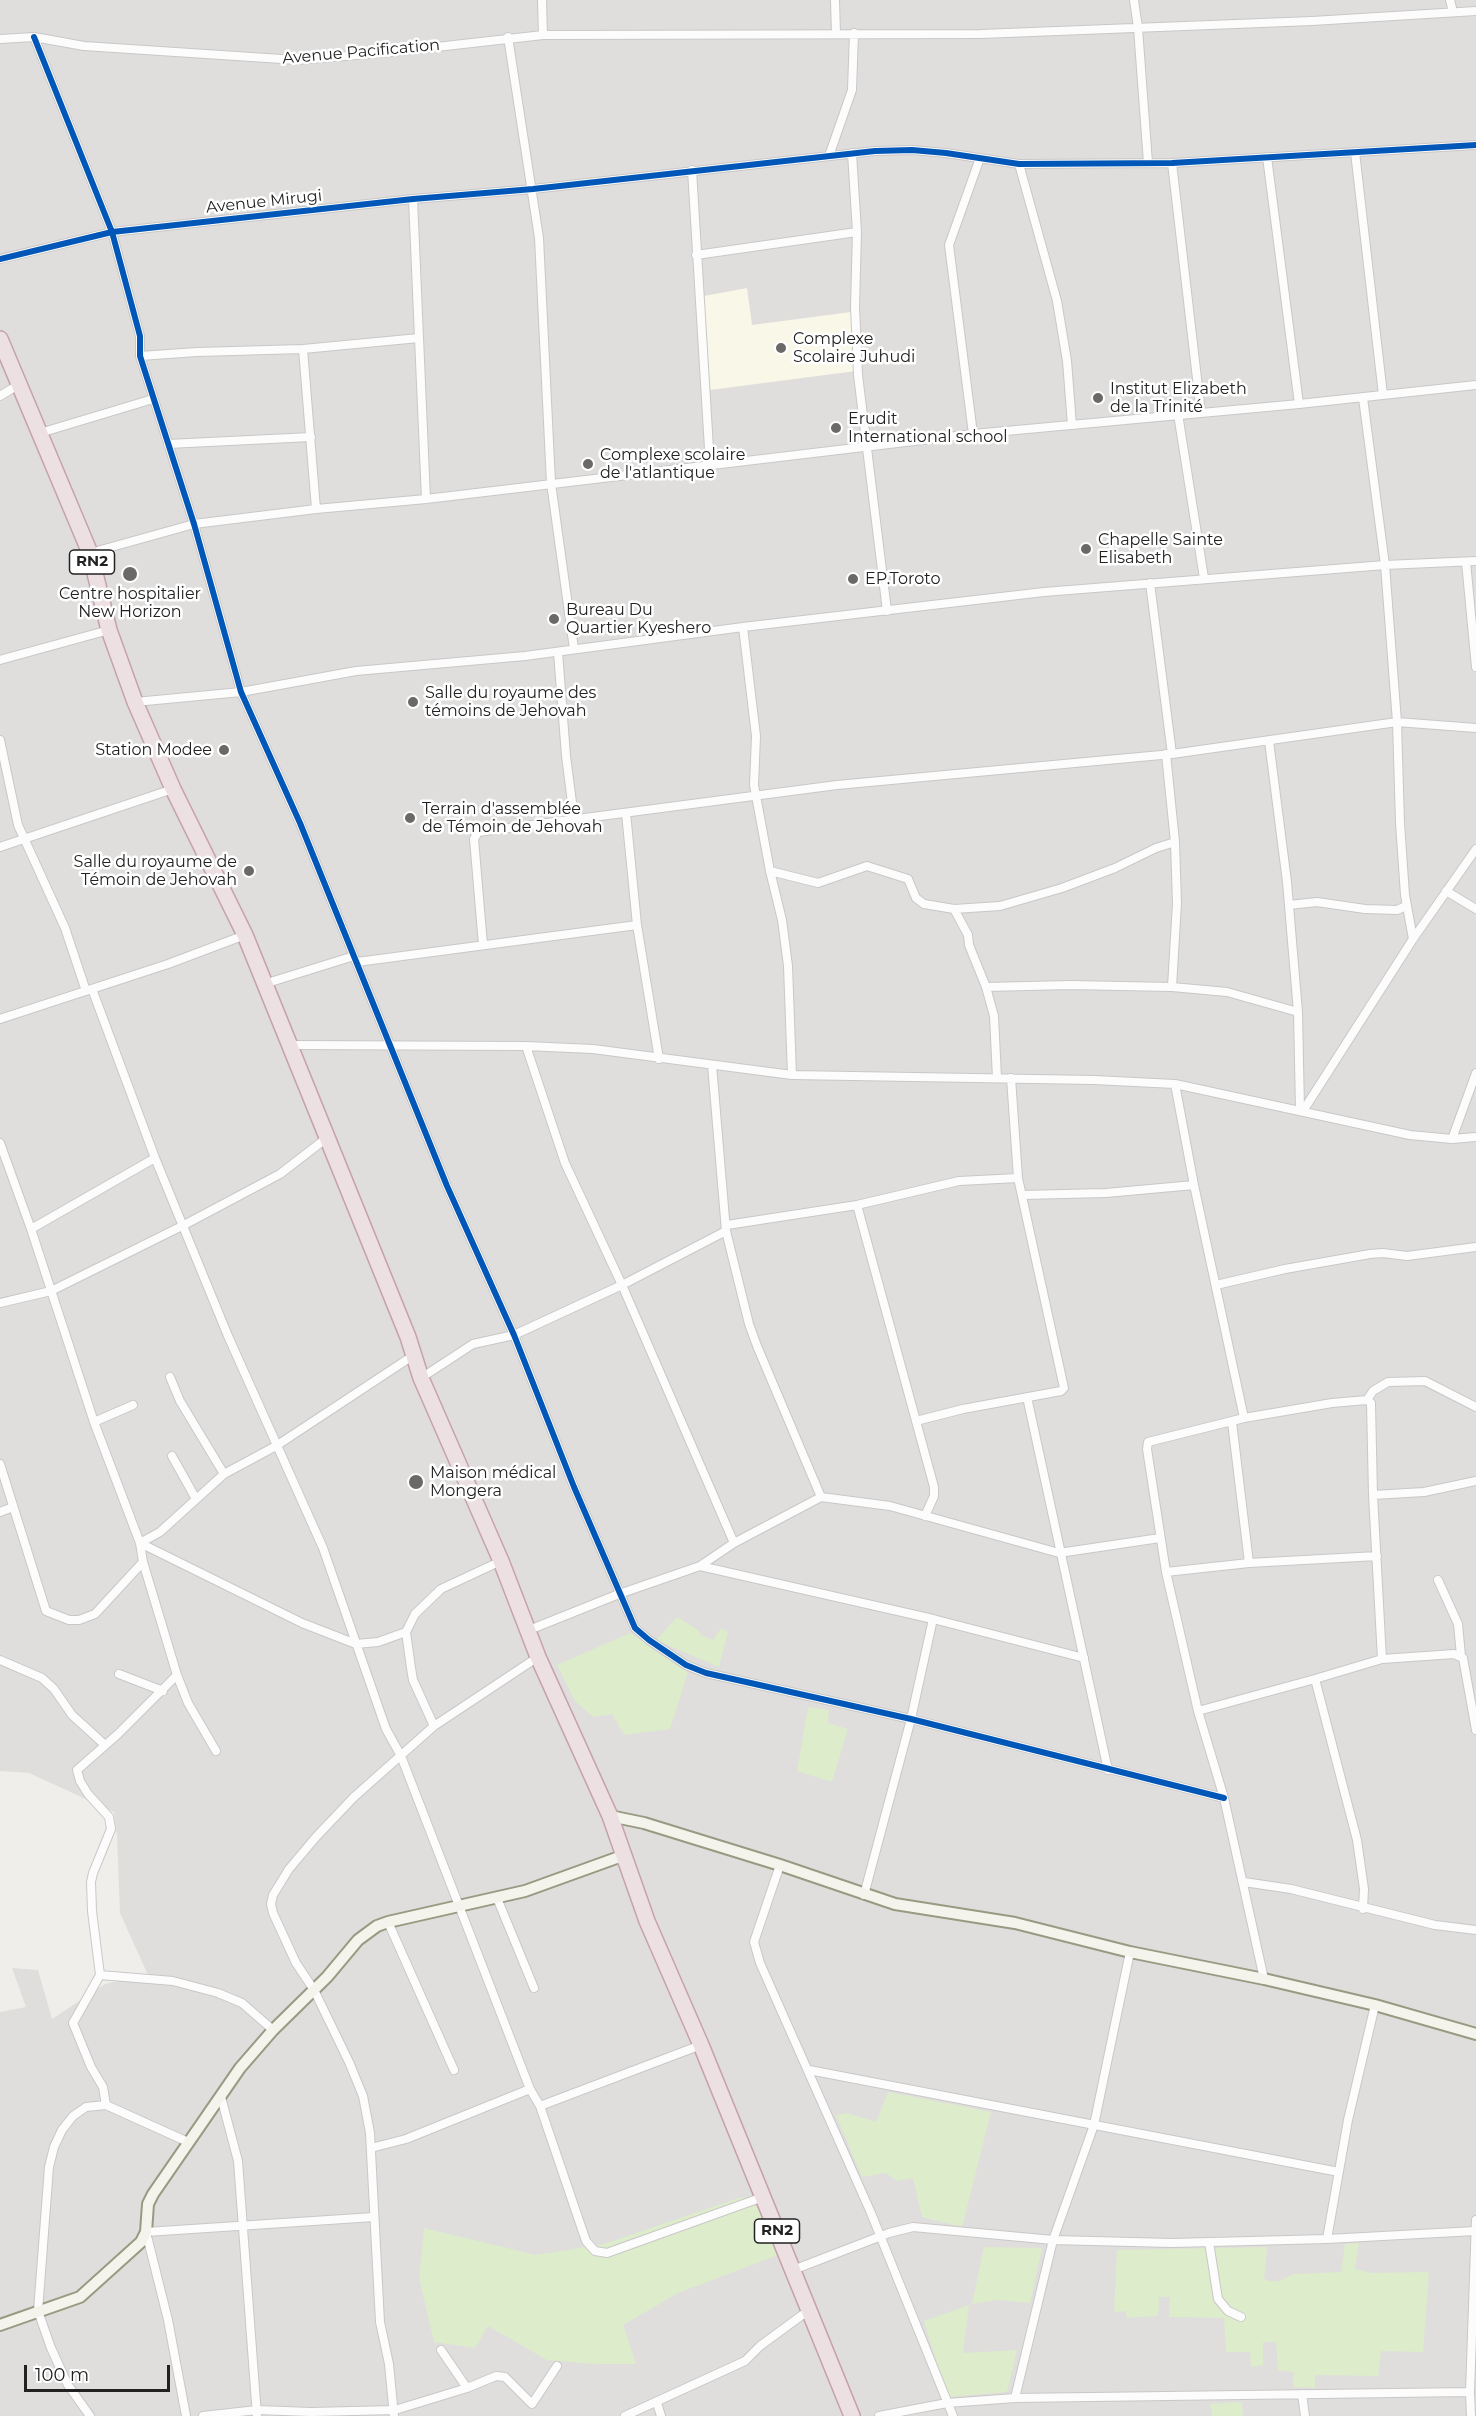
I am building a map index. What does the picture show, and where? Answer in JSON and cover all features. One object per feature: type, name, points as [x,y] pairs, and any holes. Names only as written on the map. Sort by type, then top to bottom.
[{"type":"highway","name":"RN2","points":[[0,339],[90,553],[109,630],[135,702],[173,789],[245,935],[328,1137],[421,1378],[501,1561],[538,1657],[610,1816],[622,1856],[647,1921],[852,2416]]},
{"type":"street","points":[[542,0],[543,35]]},
{"type":"street","points":[[835,0],[836,34]]},
{"type":"street","points":[[1134,0],[1148,163]]},
{"type":"street","points":[[1450,0],[1453,12]]},
{"type":"street","name":"Avenue Pacification","points":[[0,39],[34,37],[77,45],[297,60],[543,35],[981,34],[1330,20],[1476,11]]},
{"type":"street","points":[[829,156],[852,90],[854,33]]},
{"type":"street","points":[[34,37],[112,232],[140,336],[140,356],[194,524],[241,692],[300,823],[447,1186],[514,1335],[619,1594],[635,1628],[649,1641],[686,1665],[706,1673],[911,1719],[1224,1798]]},
{"type":"street","points":[[508,37],[539,238],[550,483],[574,649]]},
{"type":"street","name":"Avenue Mirugi","points":[[0,259],[112,232],[413,199],[533,189],[852,153],[912,150],[1019,164],[1172,163],[1476,145]]},
{"type":"street","points":[[1355,152],[1383,395]]},
{"type":"street","points":[[852,153],[857,232],[855,307],[858,375],[886,611]]},
{"type":"street","points":[[1267,157],[1299,404]]},
{"type":"street","points":[[973,434],[949,245],[980,158]]},
{"type":"street","points":[[1172,163],[1201,412]]},
{"type":"street","points":[[1019,164],[1057,301],[1067,362],[1072,425]]},
{"type":"street","points":[[692,170],[710,465]]},
{"type":"street","points":[[413,199],[426,499]]},
{"type":"street","points":[[696,255],[857,232]]},
{"type":"street","points":[[140,356],[197,352],[303,350],[420,338]]},
{"type":"street","points":[[303,350],[316,509]]},
{"type":"street","points":[[0,396],[18,385]]},
{"type":"street","points":[[90,553],[194,524],[316,509],[426,499],[973,434],[1363,398],[1476,385]]},
{"type":"street","points":[[1363,398],[1385,565],[1397,722],[1400,823],[1406,906],[1413,939]]},
{"type":"street","points":[[39,434],[153,399]]},
{"type":"street","points":[[1178,414],[1204,579]]},
{"type":"street","points":[[168,444],[311,437]]},
{"type":"street","points":[[135,702],[241,692],[356,671],[558,651],[1044,592],[1385,565],[1476,561]]},
{"type":"street","points":[[1466,562],[1476,667]]},
{"type":"street","points":[[1150,583],[1169,754],[1175,842],[1177,903],[1172,987]]},
{"type":"street","points":[[743,627],[756,736],[754,785],[782,920],[788,966],[792,1075]]},
{"type":"street","points":[[0,660],[109,630]]},
{"type":"street","points":[[558,651],[566,756],[574,819]]},
{"type":"street","points":[[483,945],[475,835],[478,832],[837,785],[1169,754],[1397,722],[1476,728]]},
{"type":"street","points":[[0,740],[18,822],[65,928],[228,1336],[323,1548],[386,1729],[401,1756],[530,2089],[540,2106],[586,2241],[595,2251],[607,2253],[763,2197]]},
{"type":"street","points":[[1269,741],[1289,905],[1298,1012],[1301,1111]]},
{"type":"street","points":[[0,847],[173,789]]},
{"type":"street","points":[[626,813],[637,925],[658,1059]]},
{"type":"street","points":[[770,871],[818,883],[867,866],[908,879],[920,903],[954,909],[1000,906],[1052,891],[1115,868],[1156,848],[1175,842]]},
{"type":"street","points":[[1301,1111],[1413,939],[1476,849]]},
{"type":"street","points":[[1446,891],[1476,909]]},
{"type":"street","points":[[1289,905],[1317,902],[1365,909],[1397,910],[1406,906]]},
{"type":"street","points":[[954,909],[968,935],[972,955],[986,987],[996,1023],[997,1078]]},
{"type":"street","points":[[264,984],[356,959],[637,925]]},
{"type":"street","points":[[0,1019],[245,935]]},
{"type":"street","points":[[986,987],[1070,985],[1172,987],[1227,992],[1298,1012]]},
{"type":"street","points":[[290,1045],[526,1046],[593,1049],[792,1075],[1011,1078],[1175,1084],[1410,1135],[1452,1139],[1476,1137]]},
{"type":"street","points":[[526,1046],[566,1164],[622,1285],[734,1543]]},
{"type":"street","points":[[712,1065],[726,1228],[757,1346],[821,1497]]},
{"type":"street","points":[[1452,1139],[1476,1073]]},
{"type":"street","points":[[916,1421],[963,1409],[1061,1391],[1064,1388],[1018,1178],[1011,1078]]},
{"type":"street","points":[[1175,1084],[1194,1185],[1244,1418]]},
{"type":"street","points":[[0,1303],[51,1292],[184,1226],[280,1174],[328,1137]]},
{"type":"street","points":[[0,1143],[31,1229],[94,1422],[140,1543],[143,1562],[177,1674],[188,1703],[216,1751]]},
{"type":"street","points":[[31,1229],[155,1158]]},
{"type":"street","points":[[421,1378],[473,1344],[514,1335],[622,1285],[726,1228],[857,1204],[959,1181],[1018,1178]]},
{"type":"street","points":[[1022,1195],[1106,1193],[1194,1185]]},
{"type":"street","points":[[857,1204],[934,1486],[934,1496],[926,1516]]},
{"type":"street","points":[[1216,1285],[1285,1269],[1370,1254],[1407,1256],[1476,1247]]},
{"type":"street","points":[[140,1543],[160,1532],[224,1474],[276,1446],[414,1355]]},
{"type":"street","points":[[170,1377],[180,1401],[224,1474]]},
{"type":"street","points":[[1367,1400],[1373,1391],[1388,1382],[1425,1381],[1476,1407]]},
{"type":"street","points":[[1027,1397],[1107,1770]]},
{"type":"street","points":[[1264,1979],[1224,1798],[1198,1711],[1166,1572],[1147,1449],[1148,1442],[1244,1418],[1332,1403],[1367,1400],[1372,1405],[1372,1495],[1382,1659]]},
{"type":"street","points":[[94,1422],[133,1405]]},
{"type":"street","points":[[1232,1422],[1249,1563]]},
{"type":"street","points":[[172,1456],[196,1499]]},
{"type":"street","points":[[0,1464],[46,1611],[69,1620],[79,1620],[94,1614],[143,1562]]},
{"type":"street","points":[[1372,1495],[1424,1492],[1475,1481],[1476,1491]]},
{"type":"street","points":[[529,1630],[619,1594],[700,1566],[734,1543],[821,1497],[871,1502],[1059,1553],[1160,1538]]},
{"type":"street","points":[[0,1512],[13,1506]]},
{"type":"street","points":[[140,1543],[302,1623],[356,1644],[378,1642],[406,1632]]},
{"type":"street","points":[[1166,1572],[1249,1563],[1377,1556]]},
{"type":"street","points":[[434,1726],[414,1680],[406,1632],[415,1614],[441,1589],[501,1561]]},
{"type":"street","points":[[700,1566],[933,1619],[1084,1658]]},
{"type":"street","points":[[1438,1580],[1458,1624],[1461,1656],[1476,1730]]},
{"type":"street","points":[[864,1895],[911,1719],[933,1619]]},
{"type":"street","points":[[1198,1711],[1382,1659],[1454,1654],[1461,1656]]},
{"type":"street","points":[[394,2413],[389,2364],[380,2322],[371,2148],[363,2096],[314,1990],[296,1963],[273,1913],[273,1895],[290,1869],[316,1837],[354,1797],[434,1726],[538,1657]]},
{"type":"street","points":[[0,1660],[42,1678],[54,1689],[72,1714],[105,1745]]},
{"type":"street","points":[[119,1674],[163,1691]]},
{"type":"street","points":[[106,2105],[103,2087],[91,2067],[73,2023],[100,1975],[91,1882],[111,1829],[109,1817],[88,1794],[80,1781],[77,1770],[163,1691],[177,1674]]},
{"type":"street","points":[[1315,1679],[1357,1840],[1364,1889],[1363,1909]]},
{"type":"street","points":[[610,1816],[644,1823],[780,1865],[864,1895],[915,1908],[1015,1923],[1130,1952],[1264,1979],[1476,2034]]},
{"type":"street","points":[[186,2416],[168,2320],[146,2232],[148,2204],[240,2068],[358,1940],[377,1926],[525,1891],[622,1856]]},
{"type":"street","points":[[780,1865],[754,1942],[760,1963],[881,2237],[953,2416]]},
{"type":"street","points":[[1244,1882],[1291,1889],[1363,1909],[1435,1925],[1476,1930]]},
{"type":"street","points":[[497,1898],[534,1988]]},
{"type":"street","points":[[388,1923],[454,2070]]},
{"type":"street","points":[[1015,2398],[1053,2240],[1094,2125],[1130,1952]]},
{"type":"street","points":[[100,1975],[173,1982],[218,1993],[242,2003],[273,2030]]},
{"type":"street","points":[[1327,2239],[1348,2120],[1375,2006]]},
{"type":"street","points":[[540,2106],[700,2046]]},
{"type":"street","points":[[809,2070],[1339,2172]]},
{"type":"street","points":[[371,2148],[416,2135],[530,2089]]},
{"type":"street","points":[[221,2097],[238,2161],[257,2413]]},
{"type":"street","points":[[90,2416],[68,2385],[51,2348],[38,2311],[49,2167],[54,2147],[62,2130],[73,2116],[86,2107],[106,2105],[188,2142]]},
{"type":"street","points":[[146,2232],[374,2217]]},
{"type":"street","points":[[1471,2416],[1476,2220]]},
{"type":"street","points":[[793,2270],[913,2227],[1053,2240],[1209,2242],[1327,2239],[1475,2231]]},
{"type":"street","points":[[0,2325],[80,2297],[88,2292],[141,2242],[146,2232]]},
{"type":"street","points":[[1209,2242],[1218,2300],[1228,2311],[1241,2317]]},
{"type":"street","points":[[625,2416],[746,2361],[760,2346],[809,2310]]},
{"type":"street","points":[[441,2350],[467,2388]]},
{"type":"street","points":[[203,2416],[311,2412],[394,2413],[496,2376],[505,2377],[531,2404],[557,2366]]},
{"type":"street","points":[[879,2416],[947,2403],[1015,2398],[1470,2392]]},
{"type":"street","points":[[1302,2394],[1305,2416]]},
{"type":"street","points":[[657,2403],[661,2416]]},
{"type":"shaded area","points":[[0,0],[1476,0],[1476,2416],[0,2416],[0,2012],[26,2007],[12,1968],[38,1970],[52,2019],[105,1984],[148,1975],[120,1913],[114,1812],[29,1773],[0,1771]]},
{"type":"shaded area","name":"Complexe Scolaire Juhudi","points":[[747,288],[752,325],[851,312],[856,371],[710,390],[704,296]]},
{"type":"green space","points":[[677,1617],[698,1630],[701,1635],[713,1640],[721,1628],[728,1632],[719,1667],[656,1640]]},
{"type":"green space","points":[[630,1633],[688,1672],[670,1729],[624,1735],[612,1714],[593,1717],[575,1701],[557,1665]]},
{"type":"green space","points":[[808,1707],[829,1710],[828,1723],[848,1729],[832,1782],[797,1771]]},
{"type":"green space","points":[[888,2092],[991,2112],[962,2227],[922,2217],[913,2178],[897,2181],[886,2173],[862,2177],[836,2115],[847,2113],[876,2122]]},
{"type":"green space","points":[[742,2197],[757,2207],[778,2255],[678,2293],[623,2325],[636,2364],[594,2364],[547,2360],[488,2326],[475,2348],[434,2342],[419,2278],[424,2228],[536,2255],[604,2244]]},
{"type":"green space","points":[[1359,2243],[1355,2269],[1372,2273],[1429,2272],[1423,2352],[1381,2351],[1378,2376],[1315,2375],[1315,2388],[1293,2387],[1294,2372],[1278,2370],[1276,2342],[1263,2342],[1263,2365],[1251,2367],[1250,2352],[1226,2352],[1224,2318],[1169,2317],[1170,2297],[1159,2297],[1158,2316],[1127,2318],[1126,2311],[1114,2312],[1117,2250],[1267,2247],[1264,2278],[1268,2281],[1279,2281],[1294,2274],[1341,2272],[1345,2244]]},
{"type":"green space","points":[[984,2247],[1042,2248],[1030,2303],[997,2300],[972,2304]]},
{"type":"green space","points":[[969,2305],[963,2353],[1017,2350],[1007,2392],[947,2397],[924,2321]]},
{"type":"green space","points":[[1242,2402],[1243,2416],[1212,2416],[1210,2404]]},
{"type":"cycle path","points":[[34,37],[112,232],[140,336],[140,356],[194,524],[241,692],[300,823],[447,1186],[514,1335],[574,1487],[635,1628],[686,1665],[706,1673],[911,1719],[1224,1798]]},
{"type":"cycle path","points":[[0,259],[112,232],[875,151],[912,150],[946,153],[1019,164],[1172,163],[1476,145]]},
{"type":"place","name":"Complexe Scolaire Juhudi","points":[[781,348]]},
{"type":"place","name":"Institut Elizabeth de la Trinité","points":[[1098,398]]},
{"type":"place","name":"Erudit International school","points":[[836,428]]},
{"type":"place","name":"Complexe scolaire de l'atlantique","points":[[588,464]]},
{"type":"place","name":"Chapelle Sainte Elisabeth","points":[[1086,549]]},
{"type":"place","name":"Centre hospitalier New Horizon","points":[[130,574]]},
{"type":"place","name":"EP.Toroto","points":[[853,579]]},
{"type":"place","name":"Bureau Du Quartier Kyeshero","points":[[554,619]]},
{"type":"place","name":"Salle du royaume des témoins de Jehovah","points":[[413,702]]},
{"type":"place","name":"Station Modee","points":[[224,750]]},
{"type":"place","name":"Terrain d'assemblée de Témoin de Jehovah","points":[[410,818]]},
{"type":"place","name":"Salle du royaume de Témoin de Jehovah","points":[[249,871]]},
{"type":"place","name":"Maison médical Mongera","points":[[416,1482]]}]
